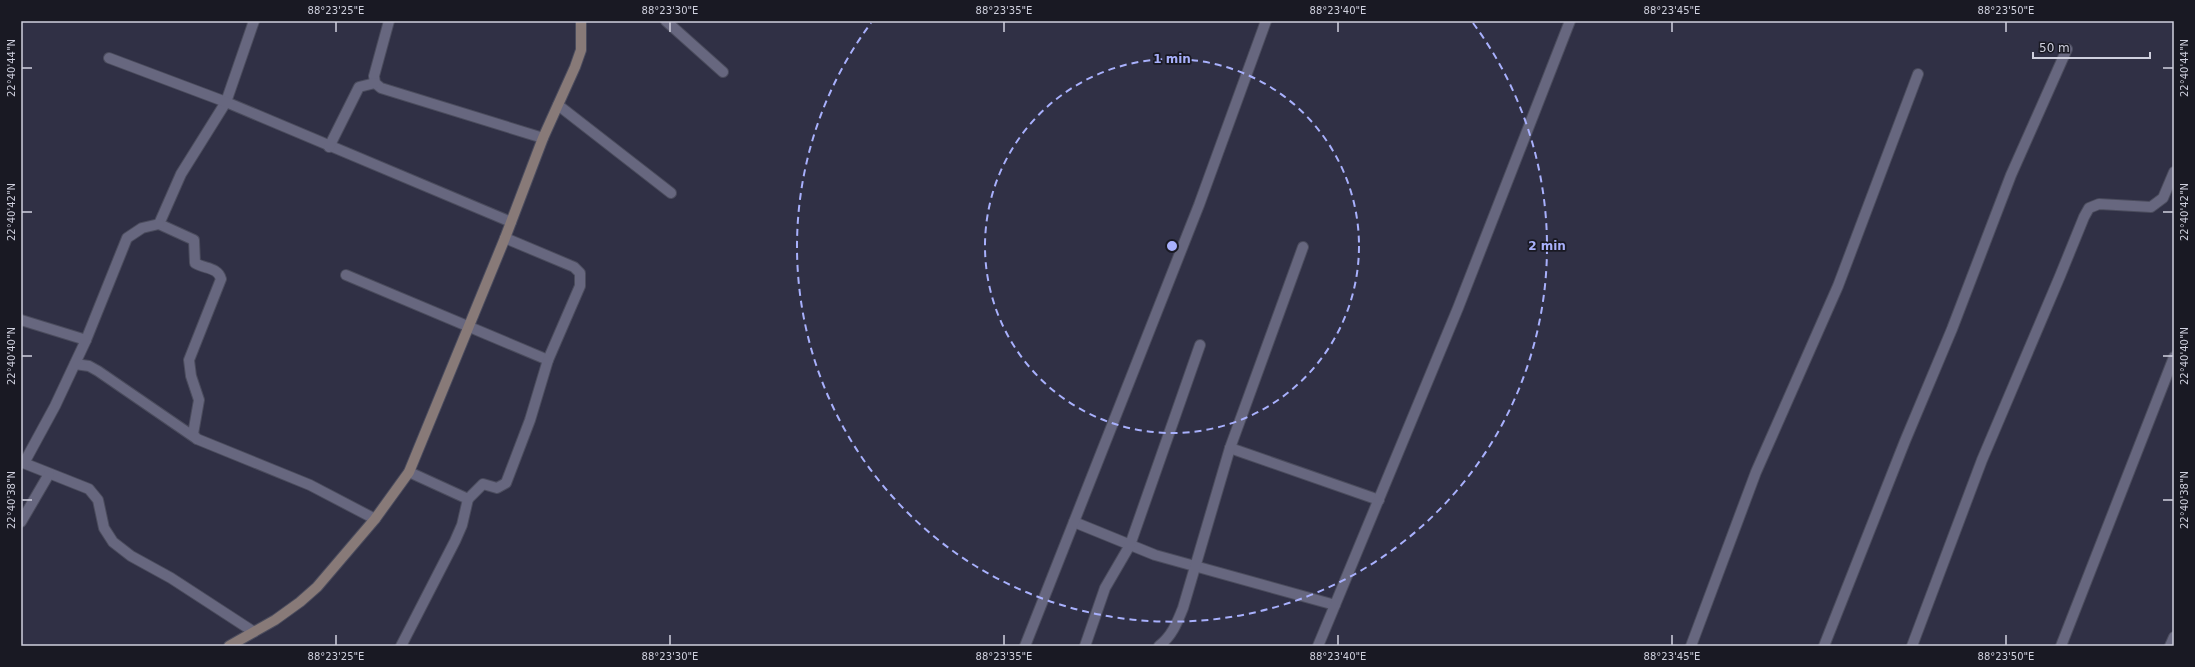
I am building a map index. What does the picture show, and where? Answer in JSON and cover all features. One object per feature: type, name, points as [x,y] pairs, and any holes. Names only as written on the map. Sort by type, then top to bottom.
[{"type":"street","points":[[159,224],[181,174],[226,102],[254,21]]},
{"type":"street","points":[[389,21],[374,76],[375,83],[381,88],[393,93],[543,138]]},
{"type":"street","points":[[229,646],[254,632],[300,602],[317,587],[375,519],[408,472],[469,327],[543,138],[580,50],[581,21]]},
{"type":"street","points":[[666,21],[723,72]]},
{"type":"street","points":[[1025,646],[1199,205],[1266,21]]},
{"type":"street","points":[[1318,646],[1458,308],[1570,21]]},
{"type":"street","points":[[1824,646],[1905,441],[1952,329],[2011,175],[2067,48]]},
{"type":"street","points":[[108,58],[226,102],[329,147],[511,222]]},
{"type":"street","points":[[1691,646],[1756,472],[1838,286],[1918,74]]},
{"type":"street","points":[[329,147],[359,87],[375,83]]},
{"type":"street","points":[[558,105],[671,193]]},
{"type":"street","points":[[1912,646],[1982,460],[2084,217],[2089,208],[2099,204],[2151,207],[2163,198],[2174,172]]},
{"type":"street","points":[[197,439],[193,429],[199,400],[189,367],[189,360],[221,280],[220,274],[195,263],[194,240],[159,224],[142,228],[127,238],[75,364],[22,463],[89,490],[95,495],[100,504],[106,534],[125,551],[171,578],[254,632]]},
{"type":"street","points":[[401,646],[462,525],[468,499],[483,484],[497,488],[506,483],[530,420],[548,360],[580,286],[580,273],[574,267],[505,238]]},
{"type":"street","points":[[1159,646],[1166,640],[1176,625],[1196,567],[1230,448],[1303,247]]},
{"type":"street","points":[[346,275],[548,360]]},
{"type":"street","points":[[21,320],[86,340]]},
{"type":"street","points":[[1085,646],[1105,588],[1130,545],[1200,344]]},
{"type":"street","points":[[2061,646],[2174,357]]},
{"type":"street","points":[[75,364],[89,366],[98,371],[197,439],[310,485],[375,519]]},
{"type":"street","points":[[1230,448],[1379,500]]},
{"type":"street","points":[[408,472],[468,499]]},
{"type":"street","points":[[21,522],[49,474]]},
{"type":"street","points":[[1074,522],[1156,555],[1335,605]]},
{"type":"street","points":[[2170,646],[2174,637]]}]
